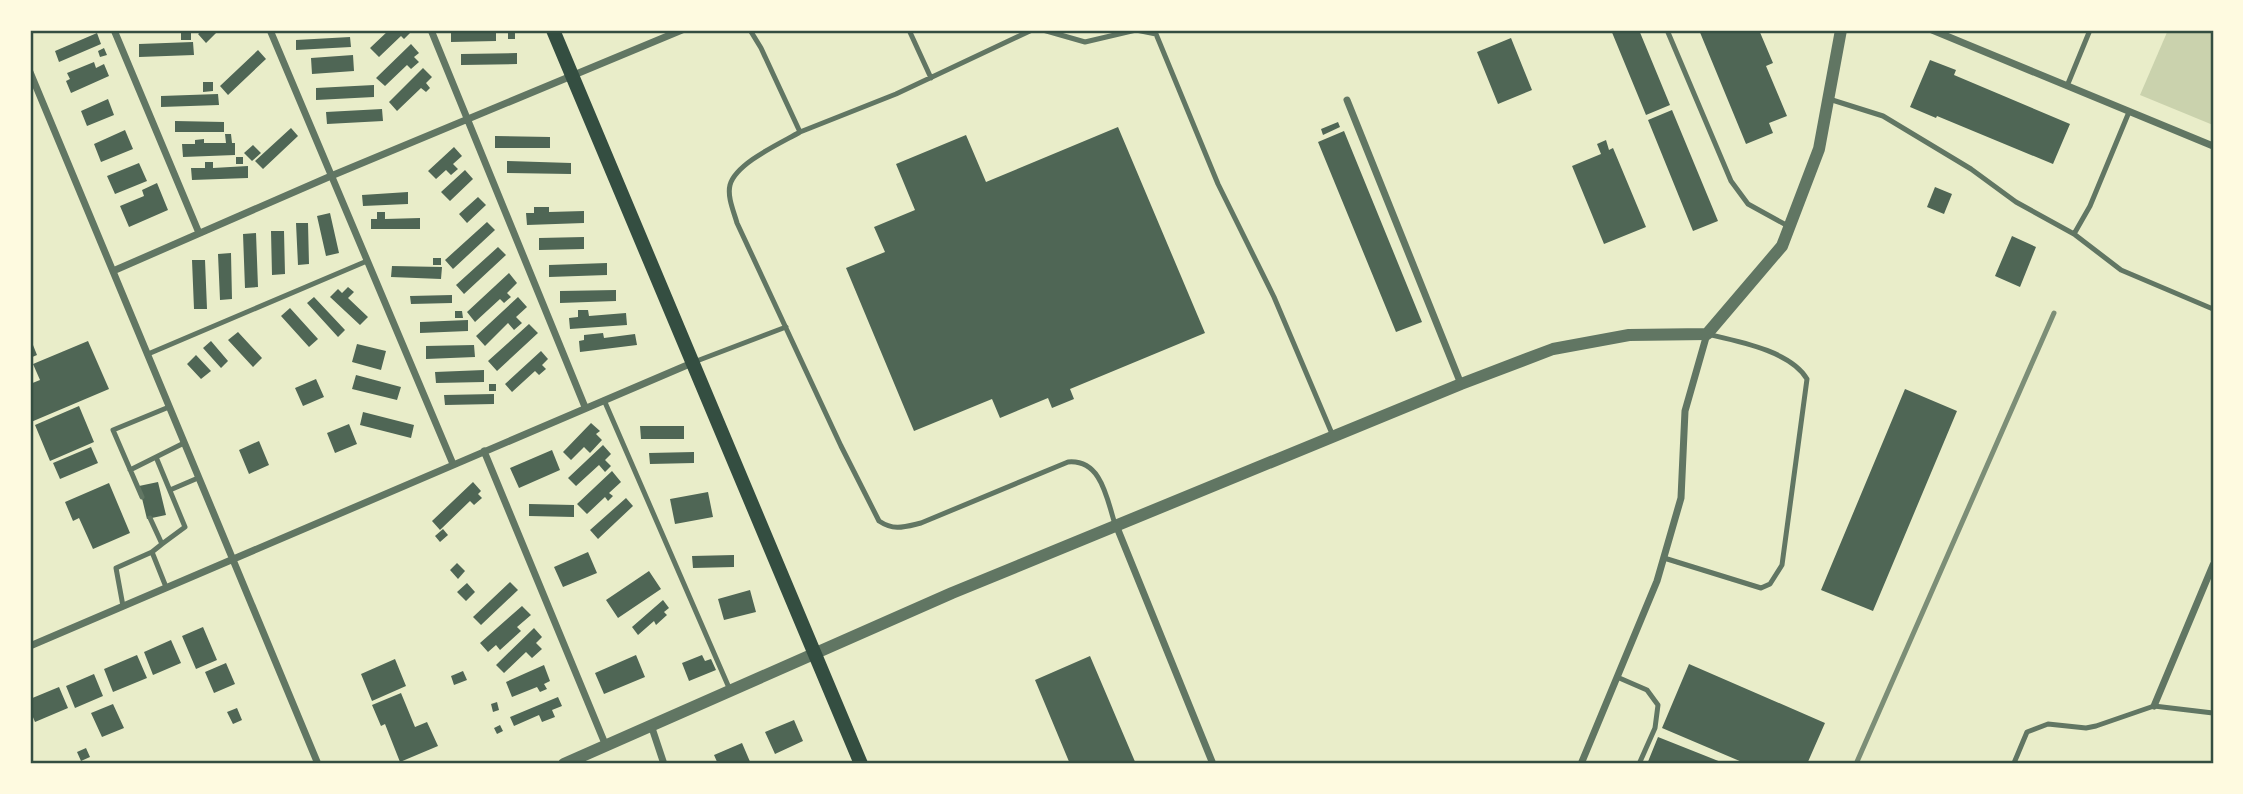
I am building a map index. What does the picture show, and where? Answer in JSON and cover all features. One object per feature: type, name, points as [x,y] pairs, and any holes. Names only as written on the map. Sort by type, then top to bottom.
[{"type":"main road","points":[[554,30],[861,764]]},
{"type":"street","points":[[114,30],[199,233]]},
{"type":"street","points":[[270,30],[453,464]]},
{"type":"street","points":[[431,30],[585,407]]},
{"type":"street","points":[[113,271],[331,176],[573,76],[668,32],[682,30]]},
{"type":"street","points":[[1581,764],[1657,581],[1664,558],[1681,499],[1685,411],[1707,334],[1782,246],[1819,149],[1841,30]]},
{"type":"street","points":[[1932,30],[2213,146]]},
{"type":"street","points":[[30,72],[317,764]]},
{"type":"street","points":[[1347,100],[1461,384]]},
{"type":"street","points":[[564,764],[1116,525],[1553,349],[1629,335],[1707,334]]},
{"type":"street","points":[[30,646],[694,362]]},
{"type":"street","points":[[484,451],[607,746]]},
{"type":"street","points":[[1116,525],[1213,764]]},
{"type":"street","points":[[2154,706],[2213,565]]},
{"type":"street","points":[[651,725],[663,764]]},
{"type":"lane","points":[[750,30],[800,132]]},
{"type":"lane","points":[[909,30],[932,78]]},
{"type":"lane","points":[[1032,30],[932,78],[800,132],[742,166],[730,184],[730,200],[737,223],[879,520],[898,529],[921,523],[1068,462],[1076,462],[1084,463],[1094,470],[1101,480],[1116,525]]},
{"type":"lane","points":[[1043,30],[1086,42],[1136,30],[1156,34],[1218,184],[1274,296],[1333,436]]},
{"type":"lane","points":[[1667,30],[1731,181],[1748,204],[1790,227]]},
{"type":"lane","points":[[2067,86],[2090,30]]},
{"type":"lane","points":[[1829,99],[1883,116],[1971,169],[2016,202],[2074,234],[2122,271],[2213,309]]},
{"type":"lane","points":[[2074,234],[2090,206],[2129,112]]},
{"type":"lane","points":[[148,354],[367,261]]},
{"type":"lane","points":[[694,362],[786,327]]},
{"type":"lane","points":[[1664,558],[1761,588],[1770,584],[1782,565],[1807,379],[1797,366],[1752,345],[1707,334]]},
{"type":"lane","points":[[604,400],[730,690]]},
{"type":"lane","points":[[142,497],[113,430],[169,407]]},
{"type":"lane","points":[[130,470],[184,443]]},
{"type":"lane","points":[[123,606],[116,568],[152,552],[185,527],[156,457]]},
{"type":"lane","points":[[170,491],[198,478]]},
{"type":"lane","points":[[150,518],[162,544]]},
{"type":"lane","points":[[152,552],[166,587]]},
{"type":"lane","points":[[1617,677],[1647,690],[1658,705],[1655,728],[1639,764]]},
{"type":"lane","points":[[2014,763],[2027,732],[2048,724],[2086,728],[2154,706],[2213,713]]},
{"type":"green space","points":[[2168,30],[2213,30],[2213,125],[2140,95]]},
{"type":"building","points":[[203,30],[219,30],[206,43],[198,34]]},
{"type":"building","points":[[389,30],[407,30],[410,33],[404,39],[401,36],[379,57],[370,48]]},
{"type":"building","points":[[451,30],[496,30],[496,41],[451,42]]},
{"type":"building","points":[[1611,30],[1639,30],[1670,105],[1646,115]]},
{"type":"building","points":[[1699,30],[1759,30],[1773,63],[1766,66],[1787,116],[1769,123],[1773,133],[1746,144]]},
{"type":"building","points":[[191,31],[191,40],[181,40],[181,32]]},
{"type":"building","points":[[508,31],[515,31],[515,39],[508,39]]},
{"type":"building","points":[[97,33],[101,44],[59,62],[55,51]]},
{"type":"building","points":[[350,37],[351,47],[296,50],[296,40]]},
{"type":"building","points":[[1511,38],[1532,90],[1498,104],[1477,52]]},
{"type":"building","points":[[193,42],[194,55],[139,57],[139,44]]},
{"type":"building","points":[[411,44],[419,53],[414,57],[419,62],[411,69],[407,65],[385,86],[376,78]]},
{"type":"building","points":[[104,48],[107,55],[100,57],[98,51]]},
{"type":"building","points":[[258,50],[266,59],[228,95],[220,86]]},
{"type":"building","points":[[517,53],[517,64],[461,65],[461,54]]},
{"type":"building","points":[[353,55],[354,71],[312,74],[311,58]]},
{"type":"building","points":[[1930,60],[1956,70],[1954,75],[2070,124],[2053,164],[1910,107]]},
{"type":"building","points":[[94,62],[96,68],[104,64],[109,76],[71,93],[66,81],[70,79],[67,73]]},
{"type":"building","points":[[423,68],[432,77],[426,83],[430,88],[426,92],[421,88],[397,111],[389,102]]},
{"type":"building","points":[[203,82],[213,82],[213,91],[203,92]]},
{"type":"building","points":[[374,85],[374,97],[316,100],[316,88]]},
{"type":"building","points":[[218,94],[219,105],[161,107],[161,96]]},
{"type":"building","points":[[108,99],[114,115],[87,126],[81,111]]},
{"type":"building","points":[[382,109],[383,121],[327,124],[326,112]]},
{"type":"building","points":[[1672,110],[1718,221],[1693,231],[1648,120]]},
{"type":"building","points":[[175,121],[224,122],[224,132],[175,132]]},
{"type":"building","points":[[1338,122],[1340,127],[1323,135],[1321,129]]},
{"type":"building","points":[[1118,127],[1205,333],[1070,389],[1074,399],[1052,408],[1048,398],[1000,418],[992,399],[914,431],[846,268],[885,252],[874,227],[915,210],[896,164],[966,135],[986,182]]},
{"type":"building","points":[[291,128],[298,136],[263,169],[255,161]]},
{"type":"building","points":[[125,130],[133,149],[101,162],[94,144]]},
{"type":"building","points":[[1344,131],[1422,322],[1396,332],[1318,142]]},
{"type":"building","points":[[225,134],[231,134],[232,143],[235,143],[235,155],[183,157],[182,144],[195,144],[195,140],[204,139],[204,143],[226,143]]},
{"type":"building","points":[[495,136],[550,137],[550,148],[495,148]]},
{"type":"building","points":[[1606,140],[1609,150],[1613,148],[1646,227],[1604,244],[1572,166],[1601,154],[1597,144]]},
{"type":"building","points":[[253,145],[261,153],[252,161],[244,153]]},
{"type":"building","points":[[454,147],[462,156],[453,164],[458,169],[451,175],[446,170],[436,179],[428,171]]},
{"type":"building","points":[[236,157],[243,157],[243,164],[236,164]]},
{"type":"building","points":[[507,161],[571,163],[571,174],[507,173]]},
{"type":"building","points":[[205,162],[213,162],[213,168],[248,166],[248,178],[192,180],[191,168],[205,168]]},
{"type":"building","points":[[139,163],[147,181],[115,194],[107,176]]},
{"type":"building","points":[[465,170],[473,179],[450,201],[441,192]]},
{"type":"building","points":[[157,183],[168,210],[129,227],[120,206],[144,196],[142,190]]},
{"type":"building","points":[[1935,187],[1952,194],[1944,214],[1927,207]]},
{"type":"building","points":[[408,192],[408,204],[363,206],[362,195]]},
{"type":"building","points":[[478,197],[486,205],[467,223],[459,214]]},
{"type":"building","points":[[534,207],[549,207],[549,212],[584,211],[584,223],[527,225],[526,213],[534,213]]},
{"type":"building","points":[[377,212],[385,212],[385,219],[420,218],[420,229],[371,229],[371,219],[377,219]]},
{"type":"building","points":[[330,213],[339,253],[326,256],[317,216]]},
{"type":"building","points":[[487,222],[495,230],[453,269],[445,260]]},
{"type":"building","points":[[296,223],[308,223],[309,264],[298,265]]},
{"type":"building","points":[[271,231],[284,231],[285,274],[272,275]]},
{"type":"building","points":[[256,233],[258,287],[245,288],[243,234]]},
{"type":"building","points":[[2012,236],[2036,247],[2020,287],[1995,276]]},
{"type":"building","points":[[584,237],[584,249],[539,250],[539,238]]},
{"type":"building","points":[[498,247],[506,255],[464,294],[456,285]]},
{"type":"building","points":[[231,253],[232,299],[220,300],[218,254]]},
{"type":"building","points":[[433,258],[441,258],[441,265],[433,265]]},
{"type":"building","points":[[192,260],[205,260],[207,309],[194,309]]},
{"type":"building","points":[[607,263],[607,275],[549,277],[549,265]]},
{"type":"building","points":[[392,266],[442,267],[441,279],[391,277]]},
{"type":"building","points":[[509,273],[517,283],[507,293],[511,297],[504,303],[500,299],[475,322],[467,312]]},
{"type":"building","points":[[348,287],[354,292],[348,298],[368,317],[360,325],[330,297],[338,289],[342,293]]},
{"type":"building","points":[[616,290],[616,301],[560,303],[560,291]]},
{"type":"building","points":[[452,295],[452,303],[411,304],[410,296]]},
{"type":"building","points":[[314,297],[345,330],[338,337],[307,303]]},
{"type":"building","points":[[518,297],[527,307],[516,317],[522,323],[514,330],[508,323],[485,346],[476,336]]},
{"type":"building","points":[[290,308],[318,339],[309,347],[281,316]]},
{"type":"building","points":[[578,310],[588,310],[589,316],[626,313],[627,325],[570,329],[569,318],[578,317]]},
{"type":"building","points":[[455,311],[462,311],[463,318],[455,318]]},
{"type":"building","points":[[468,320],[468,331],[420,333],[420,322]]},
{"type":"building","points":[[529,324],[538,333],[497,371],[488,361]]},
{"type":"building","points":[[238,332],[262,358],[253,367],[228,340]]},
{"type":"building","points":[[603,333],[604,338],[635,334],[637,345],[580,352],[579,341],[584,340],[584,335]]},
{"type":"building","points":[[88,341],[109,389],[31,422],[30,384],[40,380],[33,364]]},
{"type":"building","points":[[211,341],[228,361],[221,368],[203,348]]},
{"type":"building","points":[[357,344],[386,351],[381,370],[352,362]]},
{"type":"building","points":[[33,345],[37,355],[30,358],[30,346]]},
{"type":"building","points":[[474,345],[475,357],[426,359],[426,346]]},
{"type":"building","points":[[541,351],[548,359],[542,365],[546,369],[539,375],[535,371],[512,392],[505,384]]},
{"type":"building","points":[[196,355],[211,371],[201,379],[187,364]]},
{"type":"building","points":[[484,370],[484,382],[436,383],[435,372]]},
{"type":"building","points":[[356,375],[401,387],[397,400],[352,389]]},
{"type":"building","points":[[316,379],[324,397],[303,406],[295,388]]},
{"type":"building","points":[[489,384],[496,384],[496,391],[489,391]]},
{"type":"building","points":[[1905,389],[1957,411],[1873,611],[1821,590]]},
{"type":"building","points":[[494,394],[494,404],[445,405],[444,395]]},
{"type":"building","points":[[79,406],[94,442],[50,461],[35,425]]},
{"type":"building","points":[[363,412],[414,425],[411,438],[360,425]]},
{"type":"building","points":[[591,423],[600,431],[596,434],[602,440],[590,453],[584,447],[571,460],[563,452]]},
{"type":"building","points":[[349,424],[357,444],[335,453],[327,433]]},
{"type":"building","points":[[640,426],[684,426],[684,439],[641,439]]},
{"type":"building","points":[[259,441],[269,465],[249,474],[239,450]]},
{"type":"building","points":[[603,445],[611,454],[605,460],[611,466],[605,472],[599,465],[576,486],[568,478]]},
{"type":"building","points":[[91,447],[98,463],[60,479],[53,463]]},
{"type":"building","points":[[552,450],[560,470],[519,488],[510,468]]},
{"type":"building","points":[[694,452],[694,463],[650,464],[649,453]]},
{"type":"building","points":[[612,471],[621,482],[609,493],[613,496],[608,501],[605,497],[587,514],[577,504]]},
{"type":"building","points":[[158,482],[166,515],[147,519],[139,486]]},
{"type":"building","points":[[473,482],[481,491],[478,494],[482,498],[474,505],[470,501],[440,530],[432,521]]},
{"type":"building","points":[[109,483],[130,533],[93,549],[79,518],[73,521],[65,502]]},
{"type":"building","points":[[708,492],[713,517],[675,524],[670,499]]},
{"type":"building","points":[[626,498],[633,506],[598,539],[590,530]]},
{"type":"building","points":[[529,504],[574,505],[574,517],[529,516]]},
{"type":"building","points":[[443,529],[448,535],[440,542],[435,536]]},
{"type":"building","points":[[588,552],[597,573],[563,587],[554,567]]},
{"type":"building","points":[[734,555],[734,567],[693,568],[692,556]]},
{"type":"building","points":[[457,563],[465,571],[458,579],[450,570]]},
{"type":"building","points":[[649,571],[661,589],[618,618],[606,600]]},
{"type":"building","points":[[510,582],[518,590],[481,625],[473,617]]},
{"type":"building","points":[[467,583],[475,592],[466,601],[457,592]]},
{"type":"building","points":[[750,590],[756,612],[724,620],[718,599]]},
{"type":"building","points":[[663,600],[669,608],[664,612],[667,615],[656,625],[654,621],[638,635],[632,627]]},
{"type":"building","points":[[522,606],[531,615],[517,627],[521,631],[500,650],[496,645],[488,652],[480,643]]},
{"type":"building","points":[[203,627],[217,660],[196,669],[182,636]]},
{"type":"building","points":[[534,628],[542,637],[536,643],[542,649],[532,658],[526,652],[504,673],[496,665]]},
{"type":"building","points":[[171,640],[181,663],[153,675],[144,652]]},
{"type":"building","points":[[137,655],[147,678],[113,692],[104,669]]},
{"type":"building","points":[[636,655],[645,677],[604,694],[595,673]]},
{"type":"building","points":[[702,655],[705,661],[711,659],[716,670],[689,681],[682,663]]},
{"type":"building","points":[[1090,656],[1136,764],[1070,764],[1035,680]]},
{"type":"building","points":[[395,659],[406,686],[372,701],[361,674]]},
{"type":"building","points":[[226,663],[235,684],[214,693],[205,672]]},
{"type":"building","points":[[1689,664],[1825,723],[1807,764],[1741,764],[1742,762],[1662,728]]},
{"type":"building","points":[[544,665],[550,681],[544,684],[547,689],[540,692],[537,687],[512,697],[506,682]]},
{"type":"building","points":[[463,671],[467,680],[454,685],[451,676]]},
{"type":"building","points":[[94,674],[103,696],[75,708],[66,686]]},
{"type":"building","points":[[59,687],[68,708],[35,722],[30,710],[30,699]]},
{"type":"building","points":[[401,693],[415,727],[427,722],[438,746],[400,762],[385,724],[381,726],[372,705]]},
{"type":"building","points":[[558,697],[562,706],[552,710],[555,717],[542,722],[539,715],[514,726],[510,717]]},
{"type":"building","points":[[497,702],[499,710],[493,712],[491,704]]},
{"type":"building","points":[[113,704],[124,728],[102,737],[91,713]]},
{"type":"building","points":[[237,708],[242,720],[233,724],[227,712]]},
{"type":"building","points":[[794,720],[803,741],[775,754],[765,732]]},
{"type":"building","points":[[500,725],[503,731],[497,734],[494,728]]},
{"type":"building","points":[[1658,737],[1726,764],[1647,764]]},
{"type":"building","points":[[742,743],[751,764],[718,764],[714,755]]},
{"type":"building","points":[[86,748],[90,757],[81,761],[77,752]]},
{"type":"railway","points":[[1856,764],[2054,313]]}]
